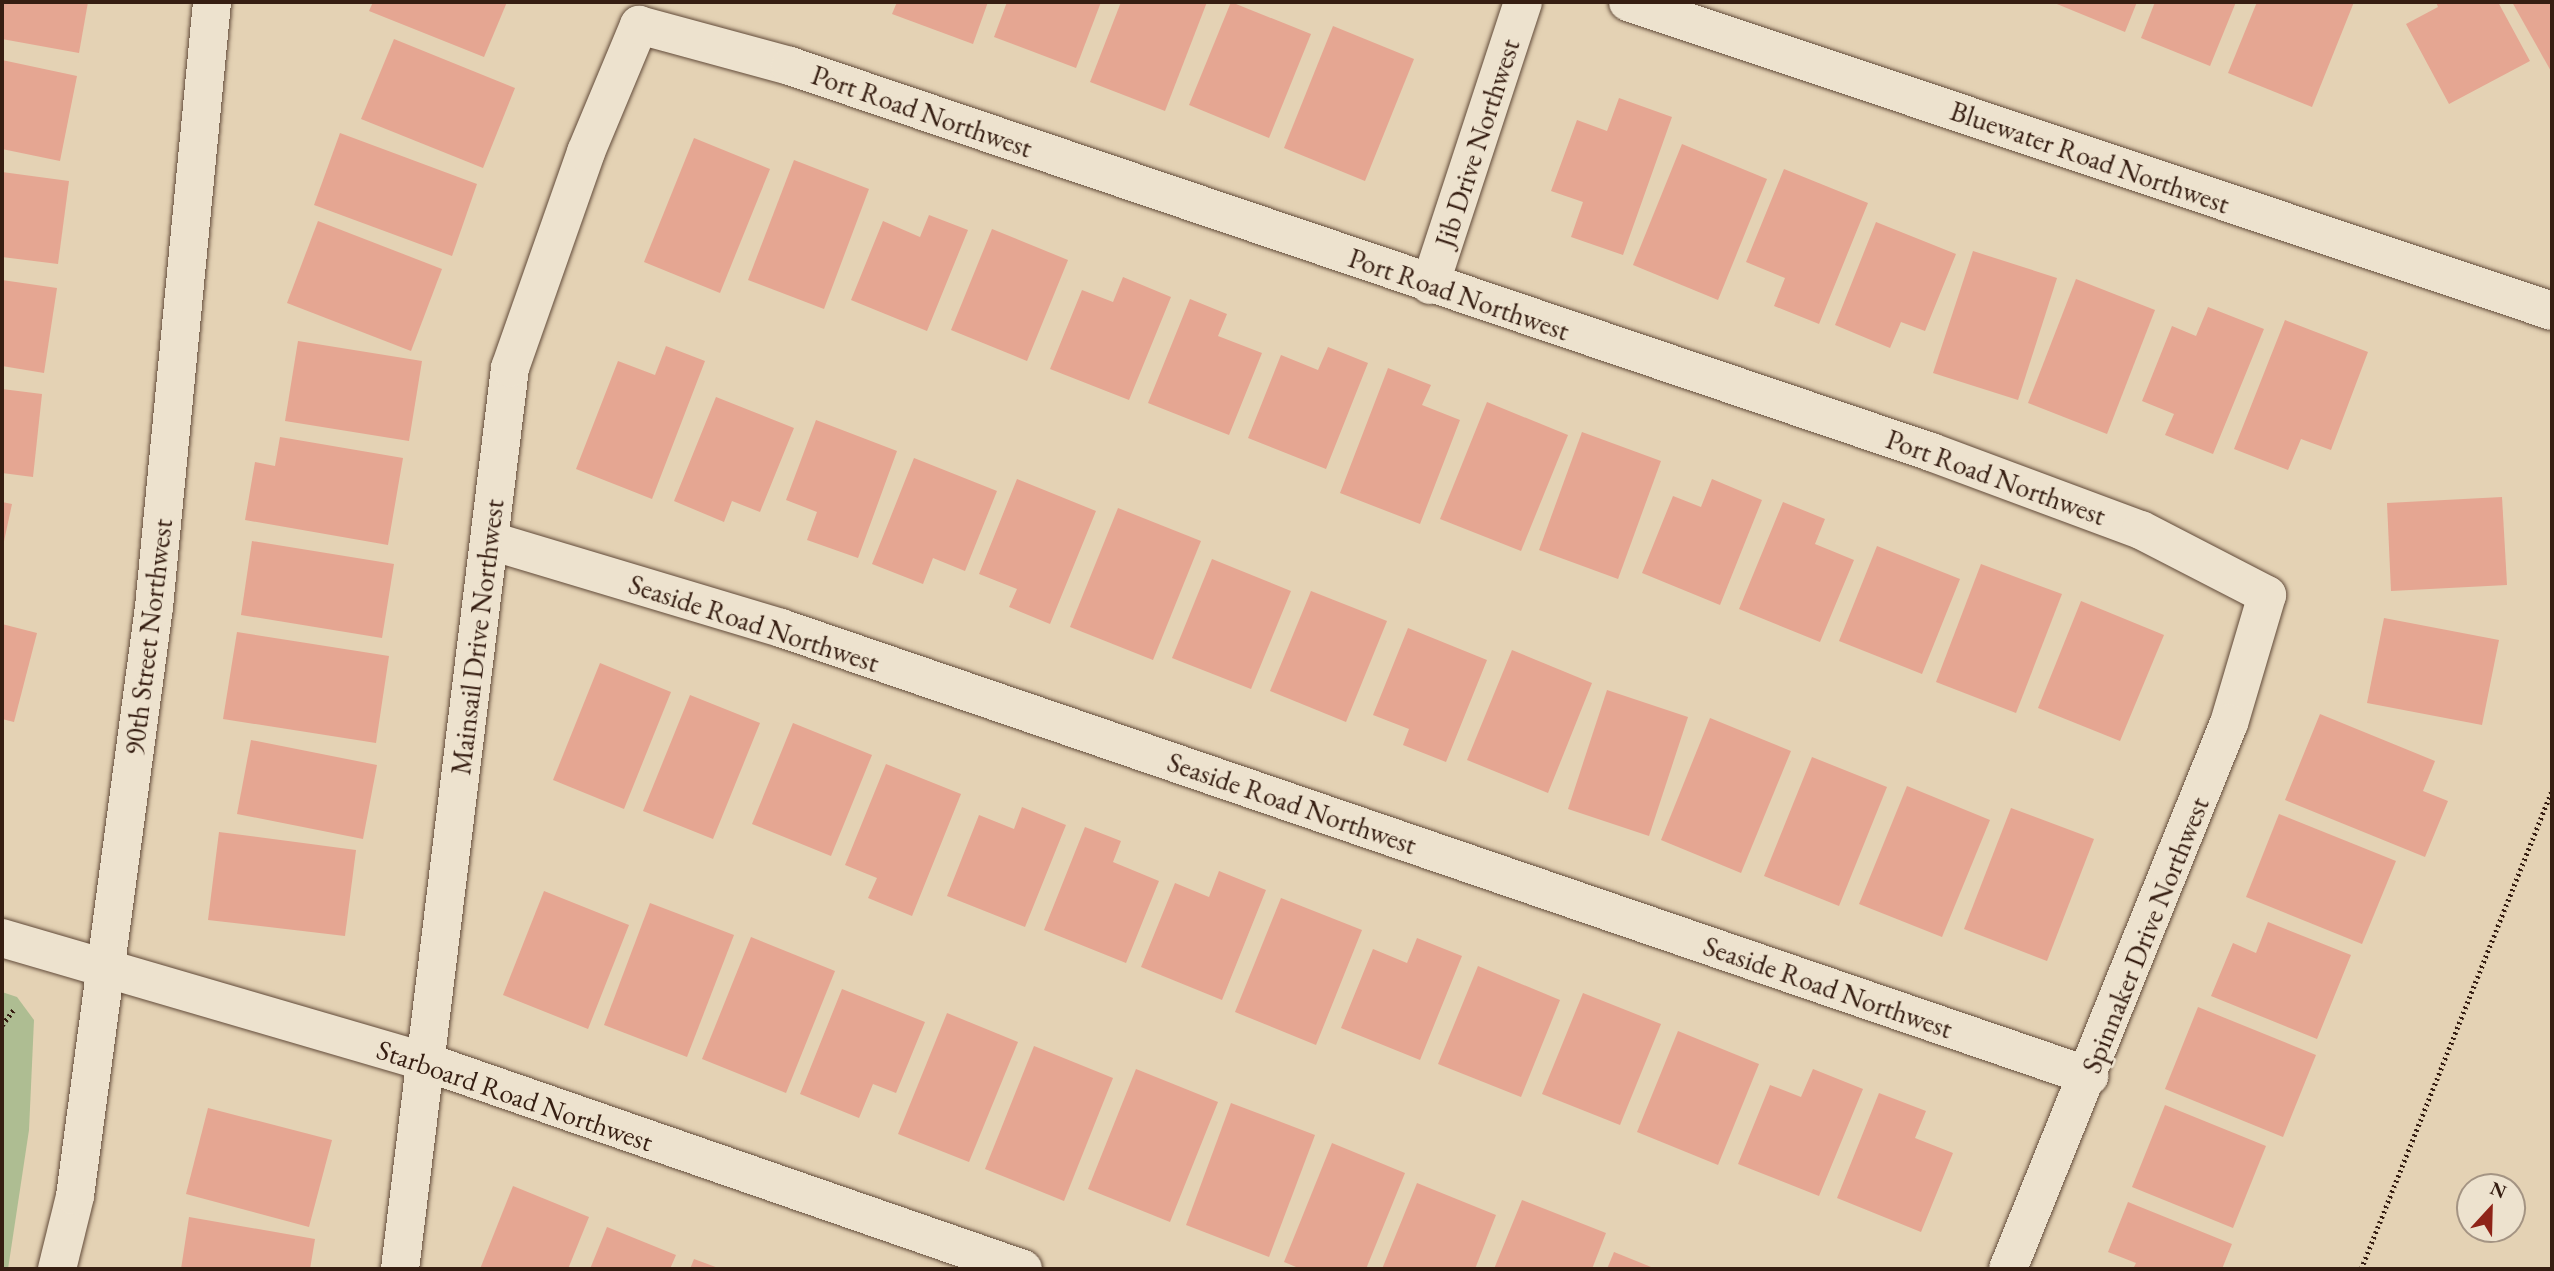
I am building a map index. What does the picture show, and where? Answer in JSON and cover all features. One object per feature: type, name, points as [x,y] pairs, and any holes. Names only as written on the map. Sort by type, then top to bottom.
[{"type":"street","name":"90th Street Northwest","points":[[57,1269],[75,1196],[154,607],[212,2]]},
{"type":"street","name":"Jib Drive Northwest","points":[[1430,285],[1523,2]]},
{"type":"street","name":"Bluewater Road Northwest","points":[[1628,2],[2552,311]]},
{"type":"street","name":"Port Road Northwest","points":[[639,25],[790,66],[1943,457],[2141,530],[2267,595]]},
{"type":"street","name":"Mainsail Drive Northwest","points":[[400,1269],[423,1061],[491,541],[510,368],[586,152],[639,25]]},
{"type":"street","name":"Seaside Road Northwest","points":[[491,541],[781,628],[2089,1076]]},
{"type":"street","name":"Spinnaker Drive Northwest","points":[[2008,1269],[2089,1076],[2229,723],[2267,595]]},
{"type":"street","name":"Starboard Road Northwest","points":[[2,938],[423,1061],[1023,1269]]},
{"type":"path","points":[[2361,1269],[2552,790]]},
{"type":"path","points":[[2,1025],[14,1009]]},
{"type":"green space","points":[[2,992],[17,997],[34,1020],[29,1130],[8,1269],[2,1269]]},
{"type":"building","points":[[2,2],[88,2],[79,53],[2,39]]},
{"type":"building","points":[[373,2],[507,2],[484,57],[369,11]]},
{"type":"building","points":[[897,2],[988,2],[973,44],[892,14]]},
{"type":"building","points":[[1007,2],[1101,2],[1076,68],[994,37]]},
{"type":"building","points":[[1121,2],[1207,2],[1165,111],[1090,82]]},
{"type":"building","points":[[1231,2],[1311,34],[1269,138],[1189,105]]},
{"type":"building","points":[[2052,2],[2137,2],[2125,32]]},
{"type":"building","points":[[2155,2],[2236,2],[2210,66],[2141,38]]},
{"type":"building","points":[[2257,2],[2354,2],[2312,107],[2228,73]]},
{"type":"building","points":[[2436,2],[2498,2],[2530,61],[2449,104],[2406,24],[2438,7]]},
{"type":"building","points":[[2512,2],[2552,2],[2552,73]]},
{"type":"building","points":[[1333,26],[1414,59],[1365,181],[1284,148]]},
{"type":"building","points":[[394,39],[515,88],[483,168],[361,119]]},
{"type":"building","points":[[2,60],[77,76],[60,161],[2,149]]},
{"type":"building","points":[[1619,98],[1672,117],[1623,255],[1571,237],[1583,202],[1551,191],[1577,120],[1607,131]]},
{"type":"building","points":[[340,133],[477,184],[452,256],[314,205]]},
{"type":"building","points":[[694,138],[770,169],[720,293],[644,262]]},
{"type":"building","points":[[1682,144],[1767,179],[1718,300],[1633,265]]},
{"type":"building","points":[[794,160],[869,189],[824,309],[748,280]]},
{"type":"building","points":[[1784,169],[1868,203],[1819,324],[1774,306],[1785,278],[1746,262]]},
{"type":"building","points":[[2,172],[69,181],[58,264],[2,257]]},
{"type":"building","points":[[929,215],[968,230],[927,331],[851,300],[883,221],[920,237]]},
{"type":"building","points":[[318,221],[442,269],[411,351],[287,303]]},
{"type":"building","points":[[1876,222],[1956,254],[1925,331],[1901,322],[1890,348],[1835,325]]},
{"type":"building","points":[[992,229],[1068,260],[1027,361],[951,330]]},
{"type":"building","points":[[1973,251],[2057,278],[2018,400],[1933,373]]},
{"type":"building","points":[[1123,277],[1171,297],[1129,400],[1050,369],[1082,290],[1113,302]]},
{"type":"building","points":[[2076,279],[2155,310],[2107,434],[2028,403]]},
{"type":"building","points":[[2,280],[57,288],[44,373],[2,366]]},
{"type":"building","points":[[1190,299],[1227,314],[1218,336],[1262,353],[1229,435],[1148,403]]},
{"type":"building","points":[[2208,307],[2264,329],[2213,454],[2165,435],[2174,414],[2142,401],[2172,326],[2196,336]]},
{"type":"building","points":[[2285,320],[2368,352],[2331,450],[2301,439],[2288,470],[2234,449]]},
{"type":"building","points":[[298,341],[422,361],[409,441],[285,421]]},
{"type":"building","points":[[666,346],[705,361],[652,499],[576,469],[618,361],[655,375]]},
{"type":"building","points":[[1328,347],[1368,363],[1326,469],[1248,438],[1281,355],[1318,370]]},
{"type":"building","points":[[1388,368],[1431,385],[1422,405],[1460,420],[1420,524],[1340,493]]},
{"type":"building","points":[[2,389],[42,394],[33,477],[2,473]]},
{"type":"building","points":[[716,397],[794,428],[760,512],[732,501],[724,522],[674,501]]},
{"type":"building","points":[[1487,402],[1568,435],[1521,551],[1440,519]]},
{"type":"building","points":[[816,420],[897,451],[858,558],[807,540],[817,512],[786,500]]},
{"type":"building","points":[[1582,432],[1661,461],[1618,579],[1539,550]]},
{"type":"building","points":[[280,437],[403,458],[388,545],[245,520],[255,462],[275,466]]},
{"type":"building","points":[[914,458],[997,491],[965,571],[933,558],[923,584],[872,564]]},
{"type":"building","points":[[1017,479],[1096,511],[1050,624],[1009,607],[1017,589],[979,574]]},
{"type":"building","points":[[1712,479],[1762,500],[1720,605],[1642,573],[1673,496],[1701,507]]},
{"type":"building","points":[[2502,497],[2507,585],[2391,591],[2387,503]]},
{"type":"building","points":[[2,502],[12,504],[3,546],[2,545]]},
{"type":"building","points":[[1783,502],[1825,519],[1815,544],[1854,560],[1820,642],[1739,609]]},
{"type":"building","points":[[1118,508],[1201,541],[1153,660],[1070,627]]},
{"type":"building","points":[[252,541],[394,564],[382,638],[241,615]]},
{"type":"building","points":[[1877,546],[1960,579],[1922,674],[1839,641]]},
{"type":"building","points":[[1212,559],[1291,591],[1251,689],[1172,658]]},
{"type":"building","points":[[1981,564],[2062,594],[2016,713],[1936,682]]},
{"type":"building","points":[[1311,591],[1387,621],[1346,722],[1270,691]]},
{"type":"building","points":[[2081,601],[2164,635],[2120,741],[2038,708]]},
{"type":"building","points":[[2384,618],[2499,640],[2482,725],[2367,703]]},
{"type":"building","points":[[2,624],[37,633],[14,722],[2,719]]},
{"type":"building","points":[[1408,628],[1487,660],[1446,762],[1403,745],[1409,729],[1373,715]]},
{"type":"building","points":[[237,632],[389,656],[376,743],[223,719]]},
{"type":"building","points":[[1512,650],[1592,683],[1548,793],[1467,760]]},
{"type":"building","points":[[600,663],[671,692],[624,809],[553,780]]},
{"type":"building","points":[[1607,690],[1688,717],[1649,836],[1568,809]]},
{"type":"building","points":[[690,695],[760,723],[713,839],[643,811]]},
{"type":"building","points":[[2320,714],[2435,761],[2423,791],[2448,801],[2425,857],[2285,800]]},
{"type":"building","points":[[1710,718],[1791,751],[1741,873],[1661,840]]},
{"type":"building","points":[[793,723],[872,755],[831,856],[752,824]]},
{"type":"building","points":[[251,740],[377,765],[363,839],[237,814]]},
{"type":"building","points":[[1812,757],[1887,787],[1839,906],[1764,876]]},
{"type":"building","points":[[886,764],[961,794],[912,916],[868,898],[877,878],[845,865]]},
{"type":"building","points":[[1907,786],[1990,820],[1942,937],[1859,904]]},
{"type":"building","points":[[1022,807],[1066,825],[1025,927],[947,896],[979,815],[1014,829]]},
{"type":"building","points":[[2011,808],[2094,839],[2047,961],[1964,929]]},
{"type":"building","points":[[2279,814],[2396,861],[2362,944],[2246,897]]},
{"type":"building","points":[[1085,827],[1121,841],[1113,862],[1159,881],[1126,963],[1044,930]]},
{"type":"building","points":[[219,832],[356,850],[345,936],[208,920]]},
{"type":"building","points":[[1219,871],[1266,890],[1222,1000],[1141,967],[1175,883],[1209,897]]},
{"type":"building","points":[[544,891],[629,925],[588,1029],[503,995]]},
{"type":"building","points":[[1281,898],[1362,930],[1316,1045],[1235,1012]]},
{"type":"building","points":[[650,903],[734,935],[687,1057],[604,1025]]},
{"type":"building","points":[[2268,922],[2351,955],[2317,1039],[2211,996],[2233,943],[2256,953]]},
{"type":"building","points":[[751,937],[835,971],[786,1093],[702,1059]]},
{"type":"building","points":[[1417,938],[1462,956],[1420,1060],[1341,1028],[1373,949],[1407,963]]},
{"type":"building","points":[[1478,966],[1560,1000],[1521,1097],[1438,1064]]},
{"type":"building","points":[[842,989],[925,1022],[896,1093],[873,1084],[859,1118],[800,1094]]},
{"type":"building","points":[[1583,993],[1661,1024],[1620,1125],[1542,1094]]},
{"type":"building","points":[[2198,1007],[2316,1055],[2283,1137],[2165,1089]]},
{"type":"building","points":[[947,1013],[1018,1042],[969,1162],[898,1134]]},
{"type":"building","points":[[1678,1031],[1759,1064],[1718,1165],[1637,1132]]},
{"type":"building","points":[[1034,1046],[1113,1078],[1064,1201],[985,1169]]},
{"type":"building","points":[[1136,1069],[1218,1102],[1170,1222],[1088,1189]]},
{"type":"building","points":[[1813,1069],[1863,1089],[1819,1196],[1738,1164],[1770,1085],[1801,1097]]},
{"type":"building","points":[[1879,1093],[1926,1111],[1915,1138],[1953,1153],[1921,1232],[1837,1198]]},
{"type":"building","points":[[1231,1103],[1315,1135],[1269,1257],[1186,1225]]},
{"type":"building","points":[[2165,1105],[2266,1146],[2233,1228],[2132,1187]]},
{"type":"building","points":[[208,1108],[332,1140],[309,1227],[186,1194]]},
{"type":"building","points":[[1332,1143],[1405,1173],[1366,1269],[1301,1269],[1284,1262]]},
{"type":"building","points":[[1417,1183],[1496,1215],[1475,1269],[1382,1269]]},
{"type":"building","points":[[513,1186],[589,1217],[568,1269],[480,1269]]},
{"type":"building","points":[[1522,1200],[1606,1233],[1592,1269],[1494,1269]]},
{"type":"building","points":[[2128,1202],[2232,1244],[2222,1269],[2133,1269],[2136,1263],[2108,1252]]},
{"type":"building","points":[[189,1217],[315,1239],[310,1269],[181,1269]]},
{"type":"building","points":[[607,1227],[676,1255],[670,1269],[590,1269]]},
{"type":"building","points":[[1614,1252],[1656,1269],[1607,1269]]},
{"type":"building","points":[[694,1259],[721,1269],[690,1269]]}]
